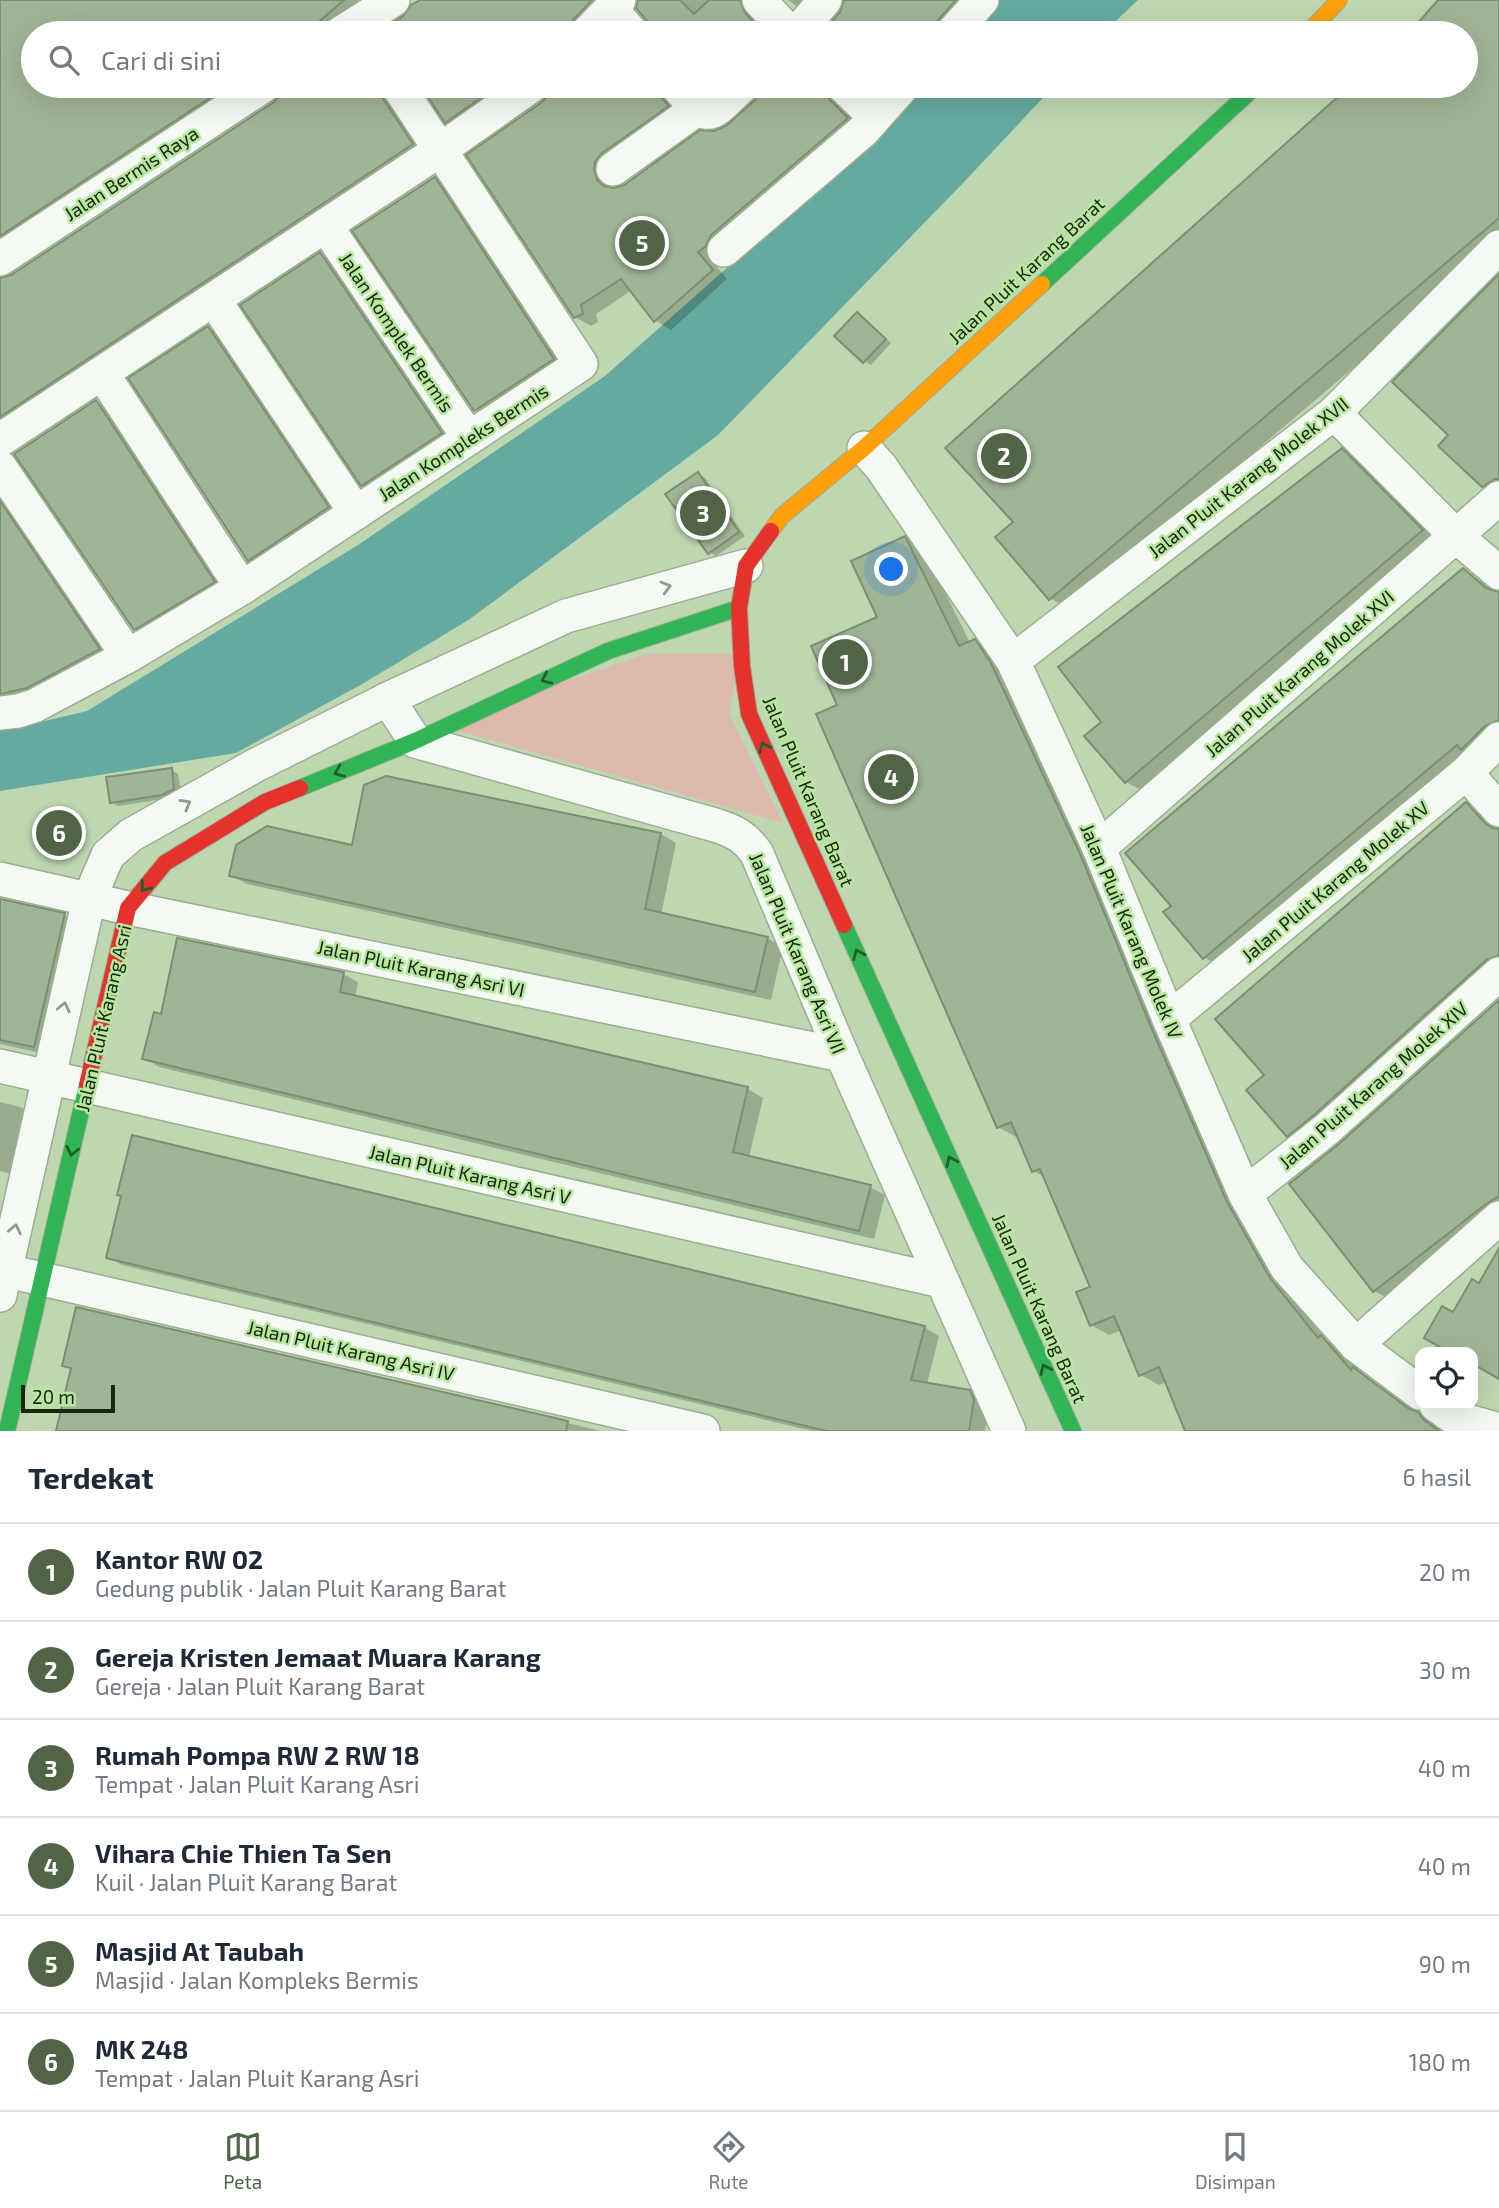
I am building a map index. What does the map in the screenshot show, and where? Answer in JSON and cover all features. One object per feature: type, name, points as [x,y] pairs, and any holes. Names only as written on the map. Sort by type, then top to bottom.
[{"type":"street","points":[[366,21],[393,0]]},
{"type":"street","points":[[759,0],[779,21]]},
{"type":"street","points":[[807,21],[825,0]]},
{"type":"street","points":[[963,21],[982,0]]},
{"type":"street","points":[[1319,21],[1339,0]]},
{"type":"street","name":"Jalan Bermis Raya","points":[[0,259],[245,98]]},
{"type":"street","points":[[406,98],[440,150]]},
{"type":"street","points":[[0,440],[326,226],[514,98]]},
{"type":"street","points":[[613,169],[686,98]]},
{"type":"street","points":[[688,98],[705,113],[713,112],[729,98]]},
{"type":"street","points":[[855,98],[874,116]]},
{"type":"street","points":[[724,250],[863,131],[891,98]]},
{"type":"street","name":"Jalan Pluit Karang Barat","points":[[1073,1431],[749,713],[742,666],[739,608],[746,566],[782,516],[864,448],[1243,98]]},
{"type":"street","name":"Jalan Kompleks Bermis","points":[[0,713],[34,706],[128,656],[242,588],[580,365],[440,150]]},
{"type":"street","name":"Jalan Komplek Bermis","points":[[326,226],[469,438]]},
{"type":"street","name":"Jalan Pluit Karang Molek XVII","points":[[1013,661],[1334,413],[1499,247]]},
{"type":"street","points":[[214,300],[356,513]]},
{"type":"street","points":[[102,373],[242,588]]},
{"type":"street","points":[[1334,413],[1456,536],[1499,573]]},
{"type":"street","name":"Jalan Pluit Karang Molek IV","points":[[864,448],[881,467],[1013,661],[1099,848],[1245,1194],[1287,1268],[1356,1345],[1415,1389]]},
{"type":"street","points":[[0,467],[128,656]]},
{"type":"street","name":"Jalan Pluit Karang Molek XVI","points":[[1099,848],[1499,498]]},
{"type":"street","points":[[2,1279],[89,899],[108,855],[131,835],[257,765],[388,699],[566,616],[746,566]]},
{"type":"street","name":"Jalan Pluit Karang Asri","points":[[7,1431],[128,908],[165,863],[265,802],[415,741],[608,651],[739,608]]},
{"type":"street","points":[[388,699],[415,741]]},
{"type":"street","name":"Jalan Pluit Karang Molek XV","points":[[1169,1019],[1466,773],[1499,739]]},
{"type":"street","name":"Jalan Pluit Karang Asri VII","points":[[415,741],[735,831],[750,843],[1009,1431]]},
{"type":"street","points":[[1466,773],[1499,810]]},
{"type":"street","name":"Jalan Pluit Karang Asri VI","points":[[0,879],[128,908],[842,1055]]},
{"type":"street","name":"Jalan Pluit Karang Molek XIV","points":[[1245,1194],[1327,1129],[1499,974]]},
{"type":"street","name":"Jalan Pluit Karang Asri V","points":[[0,1066],[941,1281]]},
{"type":"street","points":[[1356,1345],[1499,1219]]},
{"type":"street","name":"Jalan Pluit Karang Asri IV","points":[[2,1279],[42,1279],[703,1431]]},
{"type":"street","points":[[1443,1410],[1453,1417],[1499,1430]]},
{"type":"shaded area","points":[[647,654],[740,654],[729,714],[783,823],[438,725]]},
{"type":"water","points":[[998,0],[1138,0],[1116,21],[982,21]]},
{"type":"water","points":[[911,98],[1043,98],[718,435],[470,619],[364,683],[236,753],[0,791],[0,726],[41,722],[87,711],[358,545],[605,376],[871,140]]},
{"type":"building","points":[[0,0],[344,0],[320,21],[21,21],[21,98],[210,98],[0,236]]},
{"type":"building","points":[[420,0],[592,0],[573,21],[395,21]]},
{"type":"building","points":[[638,0],[680,0],[694,14],[709,0],[740,0],[745,13],[753,21],[647,21],[636,8]]},
{"type":"building","points":[[844,0],[956,0],[938,21],[832,21],[840,12]]},
{"type":"building","points":[[1438,0],[1499,0],[1499,218],[1049,600],[995,537],[1013,522],[945,448],[1337,98],[1478,98],[1478,21],[1420,21]]},
{"type":"building","points":[[277,98],[383,98],[413,144],[0,417],[0,278],[11,275]]},
{"type":"building","points":[[429,98],[481,98],[445,123]]},
{"type":"building","points":[[545,98],[662,98],[669,106],[602,153],[595,162],[597,180],[604,186],[614,188],[624,185],[700,130],[714,131],[726,126],[756,98],[829,98],[848,118],[711,235],[706,246],[698,252],[713,270],[654,322],[621,279],[581,305],[583,314],[574,318],[466,155]]},
{"type":"building","points":[[435,177],[554,359],[474,411],[352,231]]},
{"type":"building","points":[[320,252],[442,433],[361,486],[240,305]]},
{"type":"building","points":[[1499,274],[1499,479],[1482,487],[1438,446],[1448,435],[1392,382]]},
{"type":"building","points":[[857,312],[886,339],[863,363],[834,336]]},
{"type":"building","points":[[208,326],[329,507],[248,561],[128,378]]},
{"type":"building","points":[[96,400],[215,582],[134,630],[14,454]]},
{"type":"building","points":[[1342,448],[1423,530],[1125,783],[1084,736],[1101,722],[1058,667]]},
{"type":"building","points":[[698,472],[739,532],[708,554],[665,494]]},
{"type":"building","points":[[0,501],[100,649],[27,688],[0,694]]},
{"type":"building","points":[[905,536],[959,646],[975,639],[991,663],[1081,856],[1227,1202],[1270,1278],[1318,1338],[1321,1335],[1351,1370],[1353,1367],[1408,1408],[1418,1412],[1439,1431],[1185,1431],[1159,1367],[1139,1376],[1114,1316],[1090,1326],[1076,1292],[1090,1287],[1040,1169],[1032,1172],[1011,1122],[997,1128],[816,714],[837,705],[811,646],[877,617],[851,561]]},
{"type":"building","points":[[1463,568],[1486,588],[1499,592],[1499,720],[1485,726],[1461,750],[1457,745],[1203,959],[1163,912],[1171,906],[1125,853]]},
{"type":"building","points":[[172,768],[174,789],[162,795],[110,803],[106,777]]},
{"type":"building","points":[[386,776],[661,833],[645,909],[768,937],[755,992],[229,876],[236,845],[267,826],[352,845],[364,785]]},
{"type":"building","points":[[1466,802],[1485,823],[1499,829],[1499,955],[1486,960],[1287,1137],[1246,1090],[1264,1075],[1215,1019]]},
{"type":"building","points":[[0,899],[65,913],[34,1047],[0,1040]]},
{"type":"building","points":[[177,938],[344,972],[340,992],[748,1087],[733,1152],[871,1185],[859,1231],[142,1059],[154,1012],[161,1014]]},
{"type":"building","points":[[1499,1000],[1499,1196],[1373,1292],[1289,1184],[1340,1143]]},
{"type":"building","points":[[132,1135],[925,1326],[911,1380],[970,1390],[974,1400],[969,1431],[827,1431],[106,1258],[121,1196],[117,1195]]},
{"type":"building","points":[[1499,1248],[1499,1379],[1478,1367],[1478,1347],[1440,1347],[1424,1338],[1442,1306],[1453,1312],[1472,1279],[1479,1283]]},
{"type":"building","points":[[76,1307],[568,1421],[566,1431],[56,1431],[71,1368],[62,1366]]},
{"type":"traffic: fast","points":[[1042,284],[1243,98]]},
{"type":"traffic: fast","points":[[300,788],[415,741],[608,651],[739,608]]},
{"type":"traffic: fast","points":[[844,925],[1073,1431]]},
{"type":"traffic: fast","points":[[7,1431],[87,1085]]},
{"type":"traffic: slow","points":[[1319,21],[1339,0]]},
{"type":"traffic: slow","points":[[771,531],[782,516],[864,448],[1042,284]]},
{"type":"traffic: jam","points":[[771,531],[746,566],[739,608],[742,666],[749,714],[844,925]]},
{"type":"traffic: jam","points":[[87,1085],[128,908],[165,863],[265,802],[300,788]]},
{"type":"place","name":"Masjid At Taubah","points":[[642,243]]},
{"type":"place","name":"Gereja Kristen Jemaat Muara Karang","points":[[1004,456]]},
{"type":"place","name":"Rumah Pompa RW 2 RW 18","points":[[703,513]]},
{"type":"place","name":"Kantor RW 02","points":[[845,662]]},
{"type":"place","name":"Vihara Chie Thien Ta Sen","points":[[891,777]]},
{"type":"place","name":"MK 248","points":[[59,833]]}]
